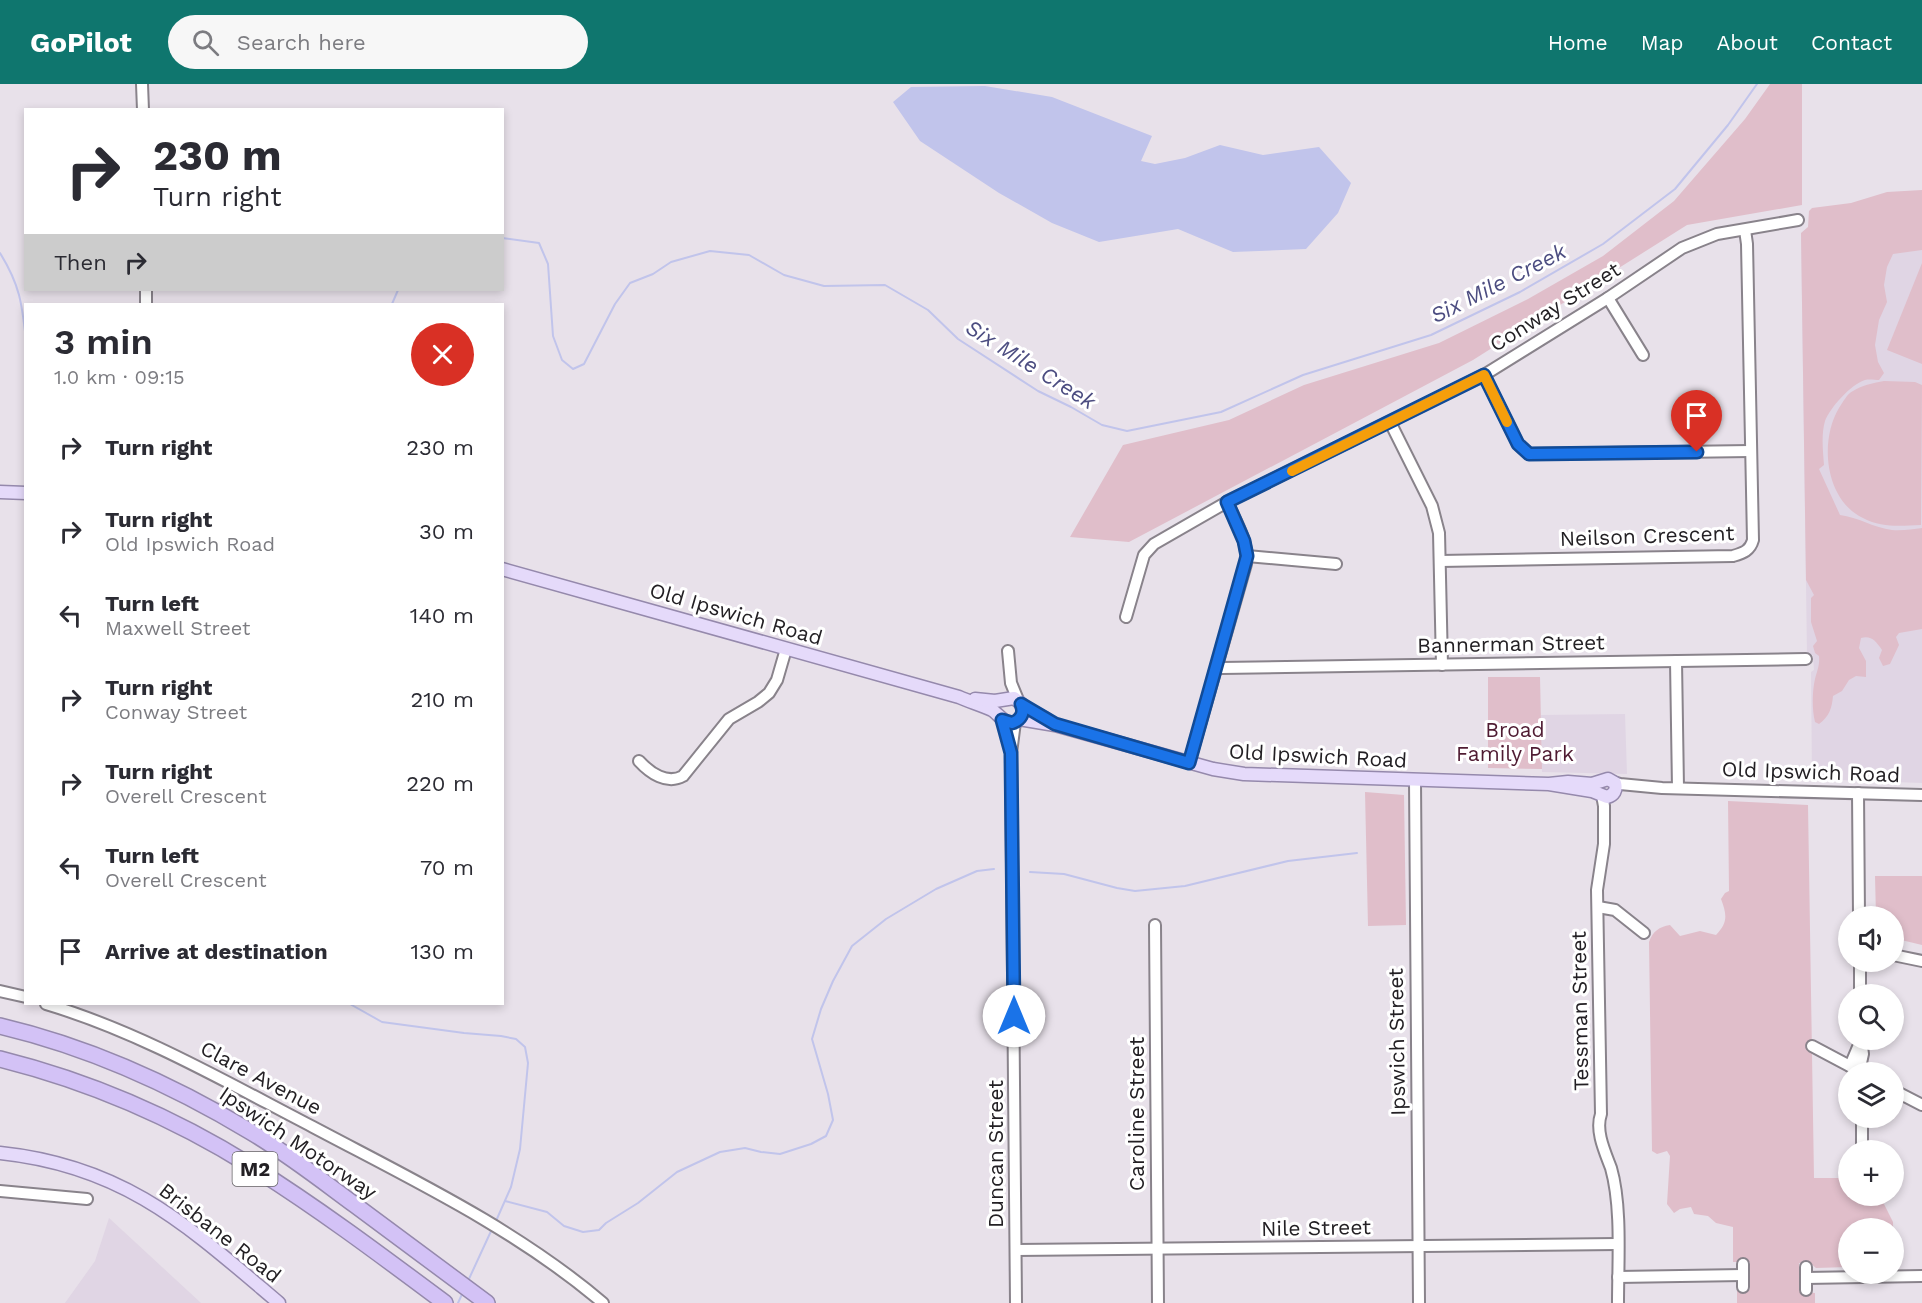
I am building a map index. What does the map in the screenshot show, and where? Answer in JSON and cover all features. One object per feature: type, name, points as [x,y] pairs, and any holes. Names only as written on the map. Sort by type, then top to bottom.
[{"type":"highway","name":"Ipswich Motorway","points":[[0,1026],[93,1055],[202,1104],[290,1157],[487,1303]]},
{"type":"highway","name":"Ipswich Motorway","points":[[0,1059],[86,1086],[190,1132],[249,1165],[311,1205],[445,1303]]},
{"type":"main road","points":[[0,492],[24,493]]},
{"type":"main road","name":"Old Ipswich Road","points":[[504,570],[960,697],[995,701],[1012,700],[1055,724]]},
{"type":"main road","name":"Old Ipswich Road","points":[[960,697],[1000,717]]},
{"type":"main road","points":[[1012,700],[1023,712],[1017,720],[1008,723],[1000,717],[999,704],[1012,700]]},
{"type":"main road","name":"Old Ipswich Road","points":[[1017,720],[1055,724],[1213,770],[1244,774],[1549,784],[1607,790]]},
{"type":"main road","name":"Brisbane Road","points":[[0,1153],[69,1166],[106,1179],[140,1196],[185,1224],[279,1303]]},
{"type":"street","points":[[142,84],[143,108]]},
{"type":"street","name":"Conway Street","points":[[1126,616],[1142,561],[1148,549],[1227,502],[1484,375],[1608,298],[1682,248],[1705,237],[1798,220]]},
{"type":"street","name":"Neilson Crescent","points":[[1440,561],[1740,554],[1749,549],[1753,540],[1748,244],[1745,230]]},
{"type":"street","points":[[1608,298],[1643,355]]},
{"type":"street","points":[[1484,375],[1518,444],[1529,454],[1751,451]]},
{"type":"street","points":[[1390,422],[1434,512],[1439,533],[1442,665]]},
{"type":"street","points":[[1189,763],[1247,556],[1244,541],[1227,502]]},
{"type":"street","points":[[1247,556],[1336,564]]},
{"type":"street","points":[[639,761],[647,769],[665,778],[676,779],[683,776],[724,724],[769,693],[777,680],[786,649]]},
{"type":"street","points":[[1008,651],[1012,700]]},
{"type":"street","name":"Bannerman Street","points":[[1216,667],[1806,659]]},
{"type":"street","points":[[1676,661],[1678,788]]},
{"type":"street","name":"Duncan Street","points":[[1000,717],[1011,753]]},
{"type":"street","name":"Duncan Street","points":[[1016,1303],[1011,753],[1017,720]]},
{"type":"street","name":"Ipswich Street","points":[[1415,781],[1419,1303]]},
{"type":"street","name":"Old Ipswich Road","points":[[1607,790],[1678,788],[1922,795]]},
{"type":"street","name":"Tessman Street","points":[[1607,790],[1610,806],[1609,850],[1598,907],[1601,1114],[1599,1122],[1617,1192],[1618,1303]]},
{"type":"street","points":[[1858,793],[1859,906]]},
{"type":"street","points":[[1598,907],[1615,910],[1644,933]]},
{"type":"street","name":"Caroline Street","points":[[1155,925],[1158,1303]]},
{"type":"street","points":[[1904,957],[1922,961]]},
{"type":"street","points":[[0,991],[24,997]]},
{"type":"street","name":"Clare Avenue","points":[[49,1005],[92,1019],[183,1059],[452,1201],[543,1256],[603,1303]]},
{"type":"street","points":[[1812,1046],[1841,1062]]},
{"type":"street","points":[[1904,1096],[1922,1106]]},
{"type":"street","points":[[0,1191],[87,1199]]},
{"type":"street","name":"Nile Street","points":[[1016,1250],[1617,1244]]},
{"type":"street","points":[[1618,1277],[1743,1270],[1743,1287]]},
{"type":"street","points":[[1806,1290],[1806,1273],[1922,1276]]},
{"type":"shaded area","points":[[1922,232],[1922,783],[1812,779],[1811,672],[1814,670],[1813,655],[1807,655],[1801,233]]},
{"type":"shaded area","points":[[1625,714],[1627,774],[1542,772],[1541,715]]},
{"type":"shaded area","points":[[109,1218],[201,1303],[65,1303],[95,1261]]},
{"type":"green space","points":[[1770,84],[1802,84],[1802,205],[1687,225],[1473,360],[1129,542],[1070,537],[1123,445],[1229,420],[1304,385],[1439,343],[1528,299],[1603,256],[1674,201],[1745,119]]},
{"type":"green space","points":[[1922,190],[1922,250],[1893,254],[1887,267],[1884,285],[1887,302],[1879,320],[1875,345],[1878,362],[1884,373],[1879,380],[1859,382],[1831,410],[1825,421],[1823,432],[1824,465],[1819,469],[1840,515],[1892,530],[1922,528],[1922,629],[1899,633],[1896,637],[1899,645],[1890,664],[1883,666],[1879,658],[1882,650],[1878,644],[1870,638],[1861,638],[1859,648],[1866,661],[1866,677],[1856,676],[1849,680],[1842,691],[1833,696],[1829,712],[1819,724],[1815,722],[1813,707],[1814,684],[1819,665],[1819,656],[1815,653],[1813,646],[1817,641],[1811,622],[1811,598],[1814,595],[1806,580],[1801,233],[1808,227],[1809,211],[1812,208],[1851,203],[1887,192]]},
{"type":"green space","points":[[1922,263],[1922,364],[1887,350]]},
{"type":"green space","points":[[1884,381],[1915,382],[1922,385],[1921,525],[1884,525],[1863,518],[1840,498],[1829,469],[1829,437],[1839,408],[1853,391]]},
{"type":"green space","name":"Broad Family Park","points":[[1488,677],[1540,677],[1542,769],[1488,768]]},
{"type":"green space","points":[[1365,792],[1404,795],[1406,925],[1368,926]]},
{"type":"green space","points":[[1728,801],[1808,805],[1814,1178],[1838,1178],[1838,1206],[1885,1206],[1891,1218],[1838,1218],[1838,1267],[1816,1268],[1810,1263],[1799,1263],[1801,1292],[1815,1293],[1815,1303],[1737,1303],[1737,1291],[1750,1290],[1750,1262],[1733,1262],[1733,1227],[1716,1223],[1708,1216],[1694,1214],[1691,1207],[1674,1213],[1667,1204],[1670,1156],[1667,1151],[1657,1154],[1652,1151],[1649,942],[1657,930],[1670,925],[1680,936],[1700,931],[1716,935],[1724,923],[1725,914],[1721,899],[1729,891]]},
{"type":"green space","points":[[1875,876],[1922,876],[1922,945],[1904,941],[1904,906],[1876,906]]},
{"type":"water","points":[[985,86],[1052,97],[1152,136],[1141,161],[1155,164],[1185,158],[1220,145],[1263,155],[1319,147],[1351,183],[1338,213],[1306,249],[1233,252],[1178,229],[1099,242],[1052,223],[999,193],[920,141],[893,102],[911,87]]},
{"type":"waterway","name":"Six Mile Creek","points":[[504,238],[539,243],[548,264],[553,336],[562,360],[573,369],[584,364],[615,304],[630,283],[653,274],[671,262],[710,251],[749,255],[784,275],[824,286],[885,285],[928,310],[958,339],[1038,391],[1102,425],[1127,431],[1221,412],[1303,375],[1431,335],[1520,292],[1603,244],[1675,189],[1728,125],[1757,84]]},
{"type":"waterway","points":[[0,253],[12,275],[19,295],[24,324]]},
{"type":"waterway","name":"Six Mile Creek","points":[[392,303],[398,291]]},
{"type":"waterway","points":[[1030,872],[1064,874],[1135,891],[1185,886],[1288,861],[1357,853]]},
{"type":"waterway","points":[[505,1201],[547,1212],[564,1226],[583,1232],[599,1230],[677,1172],[720,1152],[745,1148],[780,1154],[811,1144],[826,1136],[833,1120],[812,1039],[833,981],[852,946],[886,919],[936,889],[977,871],[994,869]]},
{"type":"waterway","name":"Six Mile Creek","points":[[352,1005],[382,1022],[501,1036],[516,1039],[525,1047],[528,1063],[520,1149],[511,1187],[496,1221]]},
{"type":"waterway","name":"Six Mile Creek","points":[[468,1281],[492,1229]]},
{"type":"waterway","name":"Six Mile Creek","points":[[458,1303],[463,1292]]},
{"type":"slow traffic","points":[[1292,471],[1484,375],[1507,422]]},
{"type":"route","points":[[1014,1016],[1011,753],[1002,720],[1012,723],[1019,719],[1023,712],[1021,704],[1055,724],[1189,763],[1246,564],[1247,549],[1227,502],[1484,375],[1518,444],[1529,454],[1697,452]]}]
